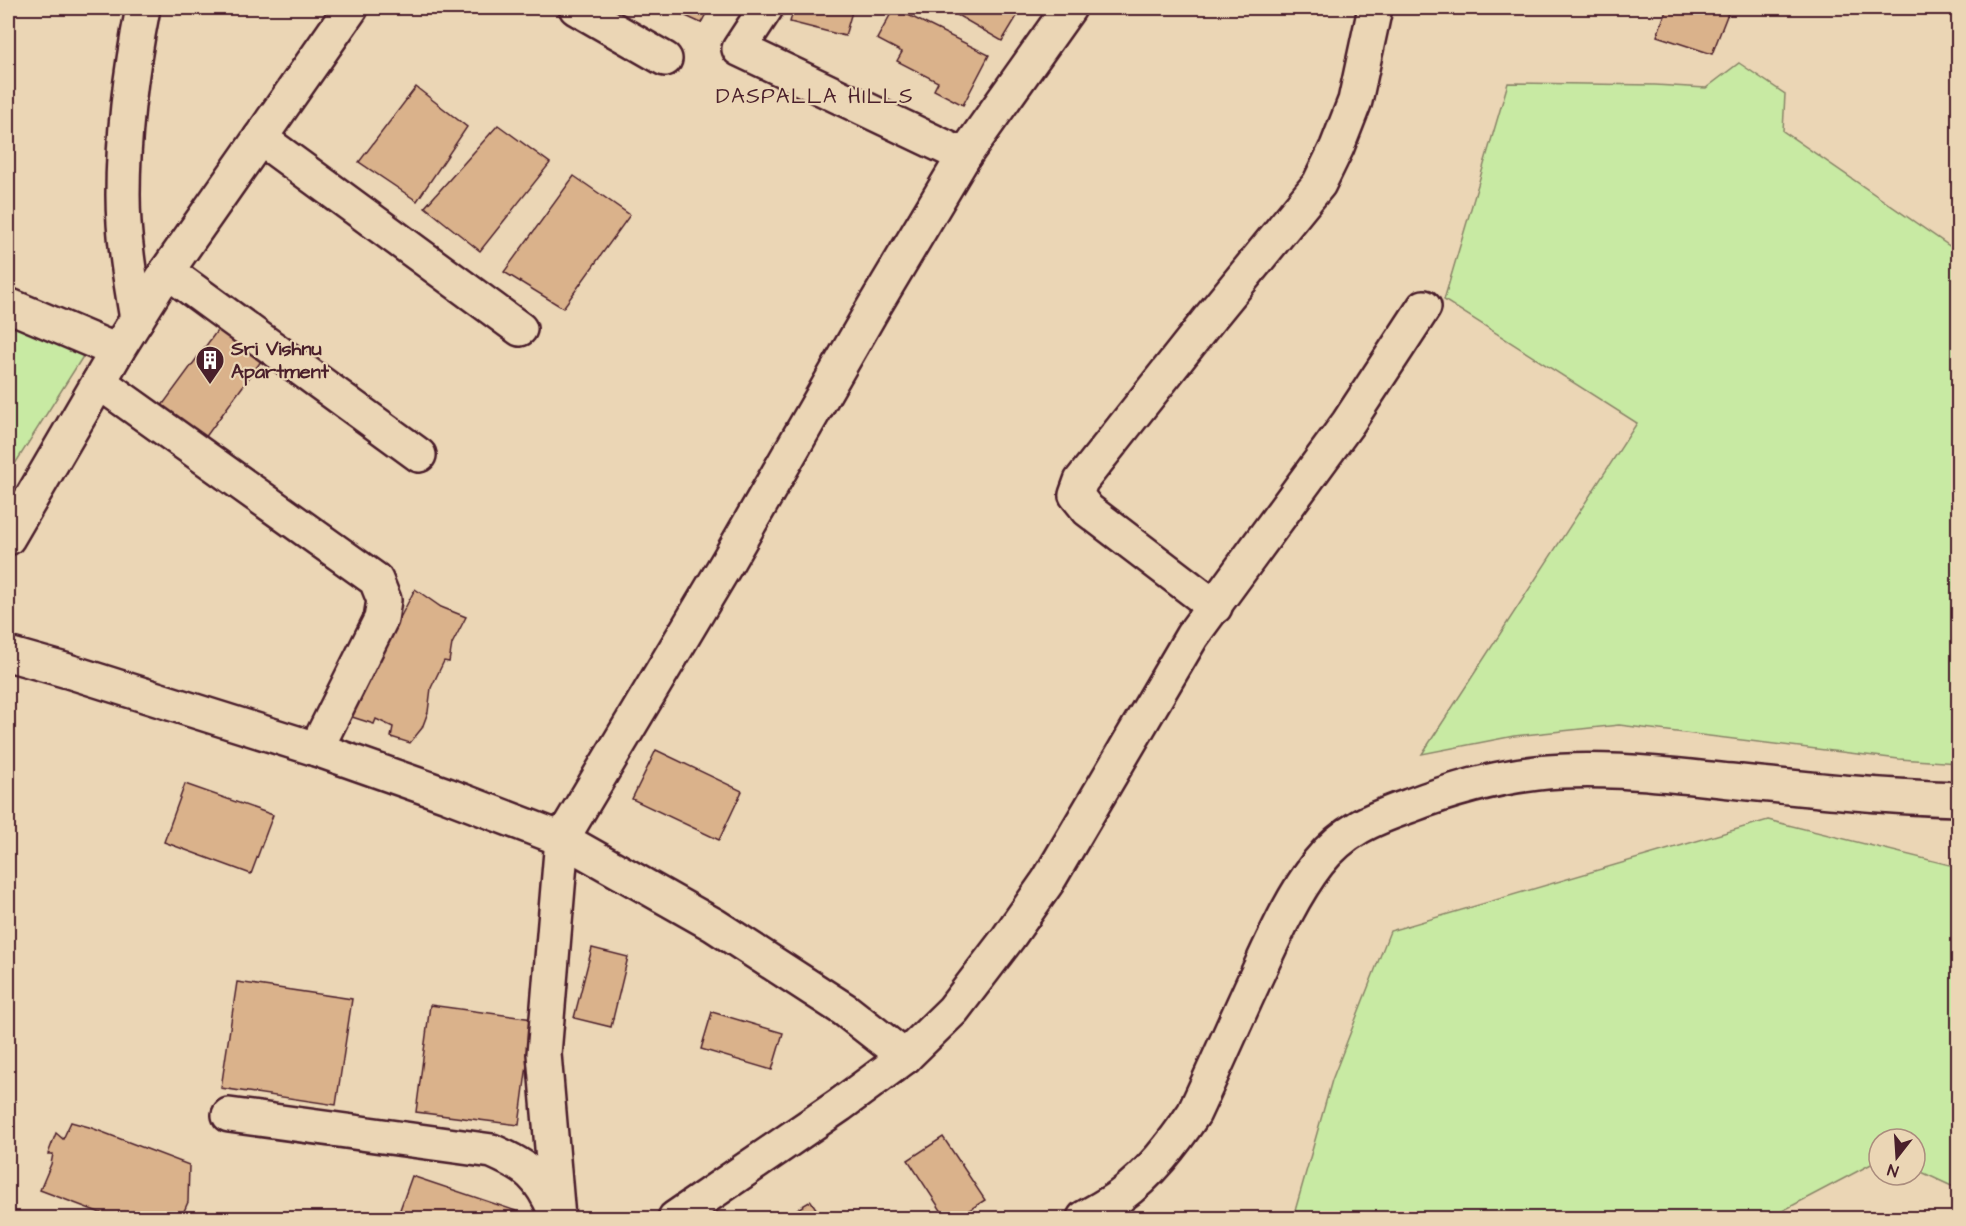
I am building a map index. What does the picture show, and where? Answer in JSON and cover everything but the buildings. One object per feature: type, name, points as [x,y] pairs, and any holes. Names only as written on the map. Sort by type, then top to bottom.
[{"type":"street","points":[[137,319],[128,267],[123,196],[125,145],[135,49],[143,8]]},
{"type":"street","points":[[8,538],[167,270],[351,8]]},
{"type":"street","points":[[576,8],[665,59]]},
{"type":"street","points":[[766,8],[739,49],[964,156]]},
{"type":"street","points":[[558,1218],[544,1054],[562,839],[728,561],[866,320],[964,156],[1069,8]]},
{"type":"street","points":[[1215,607],[1089,510],[1076,495],[1081,481],[1319,184],[1355,101],[1375,8]]},
{"type":"street","points":[[260,138],[520,329]]},
{"type":"street","points":[[167,270],[419,455]]},
{"type":"street","points":[[8,305],[117,351]]},
{"type":"street","points":[[675,1218],[905,1058],[953,1010],[1048,881],[1181,656],[1348,423],[1424,307]]},
{"type":"street","points":[[99,382],[376,580],[384,600],[381,619],[316,749]]},
{"type":"street","points":[[8,654],[316,749],[447,795],[562,839],[714,925],[845,1010],[905,1058]]},
{"type":"street","points":[[1084,1218],[1119,1196],[1147,1172],[1178,1136],[1194,1113],[1271,944],[1298,893],[1318,863],[1337,843],[1360,825],[1443,793],[1491,780],[1538,773],[1585,770],[1673,775],[1906,797],[1959,798]]},
{"type":"street","points":[[229,1114],[492,1151],[521,1164],[544,1187],[558,1218]]},
{"type":"green space","points":[[1739,63],[1785,94],[1783,131],[1958,252],[1958,763],[1899,759],[1619,725],[1514,736],[1422,754],[1637,423],[1444,300],[1508,83],[1706,88]]},
{"type":"green space","points":[[8,314],[87,350],[8,475]]},
{"type":"green space","points":[[1768,820],[1958,867],[1958,1189],[1927,1175],[1927,1127],[1867,1127],[1867,1166],[1769,1218],[1293,1218],[1332,1080],[1390,931]]},
{"type":"place","name":"Sri Vishnu Apartment","points":[[210,386]]},
{"type":"district","name":"DASPALLA HILLS","points":[[815,96]]}]
